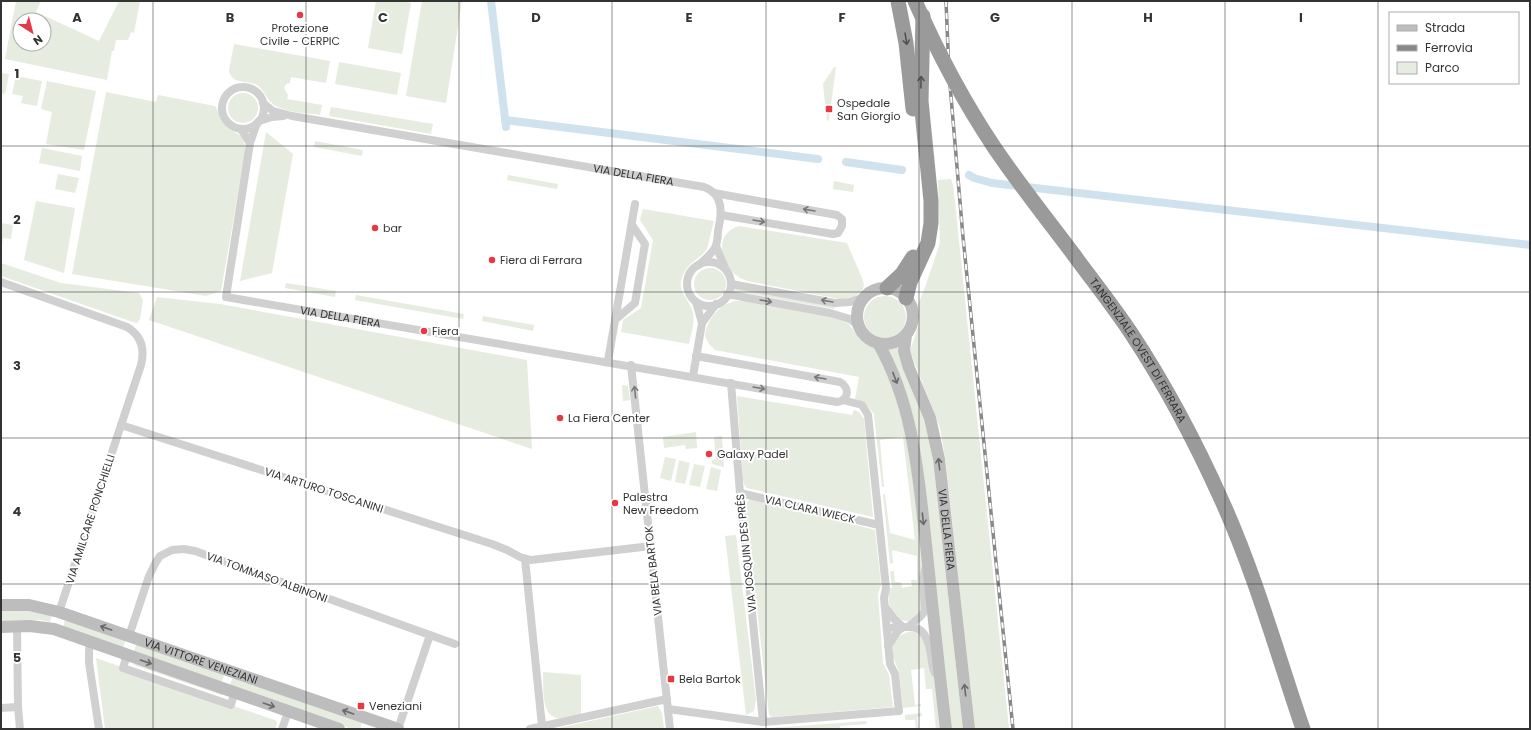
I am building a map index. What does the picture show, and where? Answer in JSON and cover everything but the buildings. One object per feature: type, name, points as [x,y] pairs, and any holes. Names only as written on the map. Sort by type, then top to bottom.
[{"type":"highway","points":[[887,288],[902,274],[907,267],[919,241],[922,222],[922,202],[906,43],[898,1]]},
{"type":"highway","name":"TANGENZIALE OVEST DI FERRARA","points":[[915,1],[939,51],[983,130],[1030,197],[1119,315],[1182,419],[1232,524],[1255,586],[1303,729]]},
{"type":"highway","points":[[906,298],[910,282],[928,244],[932,223],[922,101],[923,1]]},
{"type":"street","name":"VIA DELLA FIERA","points":[[292,116],[277,116],[258,122],[249,128],[241,128],[230,124],[224,115],[222,104],[228,94],[237,88],[249,88],[258,94],[263,103],[273,111],[292,116],[701,186],[714,193],[837,215],[842,219],[842,226],[838,233],[834,234],[721,215]]},
{"type":"street","name":"VIA DELLA FIERA","points":[[263,103],[263,113],[250,143],[226,297],[631,365],[837,402],[843,400],[859,404],[866,411],[868,416],[886,588],[884,598],[888,646],[890,664],[895,674],[899,711],[763,722]]},
{"type":"street","name":"VIA DELLA FIERA","points":[[241,128],[250,143]]},
{"type":"street","points":[[702,323],[696,302],[690,293],[688,282],[690,274],[716,246],[721,206],[714,193]]},
{"type":"street","points":[[608,362],[635,204]]},
{"type":"street","points":[[615,320],[635,303],[645,244],[632,224]]},
{"type":"street","points":[[696,302],[706,306],[722,301],[731,284],[731,279],[725,269],[716,246]]},
{"type":"street","points":[[699,265],[714,262],[725,269]]},
{"type":"street","name":"VIA AMILCARE PONCHIELLI","points":[[1,282],[122,325],[135,332],[141,343],[143,356],[59,612]]},
{"type":"street","points":[[731,284],[835,303],[850,302],[865,297],[874,290],[887,288],[901,293],[906,298]]},
{"type":"street","name":"VIA DELLA FIERA","points":[[727,294],[830,313],[850,319],[859,326],[863,334],[870,340],[878,343],[888,361],[896,379],[908,419],[915,452],[946,729]]},
{"type":"street","points":[[859,326],[858,310],[865,297]]},
{"type":"street","name":"VIA DELLA FIERA","points":[[906,298],[911,304],[913,321],[911,329],[906,335],[904,351],[909,368],[930,418],[939,459],[969,729]]},
{"type":"street","points":[[693,376],[702,323],[716,304]]},
{"type":"street","points":[[878,343],[893,343],[906,335]]},
{"type":"street","points":[[696,356],[840,382],[845,384],[847,389],[847,394],[843,400]]},
{"type":"street","name":"VIA BELA BARTOK","points":[[631,365],[670,729]]},
{"type":"street","name":"VIA JOSQUIN DES PRÉS","points":[[731,383],[740,493],[763,722]]},
{"type":"street","name":"VIA ARTURO TOSCANINI","points":[[121,425],[499,546],[525,559],[542,559],[651,546]]},
{"type":"street","name":"VIA CLARA WIECK","points":[[740,493],[879,525]]},
{"type":"street","name":"VIA TOMMASO ALBINONI","points":[[130,637],[152,567],[160,556],[166,552],[176,549],[195,551],[455,644]]},
{"type":"street","points":[[525,559],[542,726]]},
{"type":"street","name":"VIA DELLA FIERA","points":[[888,646],[897,632],[920,617],[925,611],[923,578],[927,560]]},
{"type":"street","name":"VIA VITTORE VENEZIANI","points":[[1,605],[29,605],[59,612],[230,671],[366,724],[398,729]]},
{"type":"street","name":"VIA DELLA FIERA","points":[[885,607],[894,619],[906,627],[919,630],[927,638],[934,670],[941,687]]},
{"type":"street","points":[[54,630],[59,612]]},
{"type":"street","points":[[17,626],[18,707],[20,729]]},
{"type":"street","name":"VIA VITTORE VENEZIANI","points":[[1,627],[41,626],[339,729]]},
{"type":"street","points":[[887,628],[906,627]]},
{"type":"street","points":[[398,729],[430,635]]},
{"type":"street","points":[[130,637],[123,668],[230,705],[228,691],[230,671]]},
{"type":"street","points":[[90,642],[89,662],[98,729]]},
{"type":"street","points":[[530,729],[667,699]]},
{"type":"street","points":[[1,708],[18,707]]},
{"type":"street","points":[[668,709],[763,722]]},
{"type":"street","points":[[282,729],[288,712]]},
{"type":"green space","points":[[16,1],[41,1],[36,12],[14,12]]},
{"type":"green space","points":[[119,1],[140,1],[134,33],[131,32],[128,40],[116,40],[114,51],[112,51],[107,80],[5,59],[12,22],[12,52],[52,52],[52,19],[99,41]]},
{"type":"green space","points":[[376,1],[399,1],[411,3],[402,54],[368,48]]},
{"type":"green space","points":[[422,1],[462,1],[446,103],[406,96]]},
{"type":"green space","points":[[234,44],[330,61],[326,83],[291,77],[290,83],[286,84],[284,88],[288,95],[287,99],[322,105],[320,115],[293,112],[278,107],[271,103],[263,90],[257,85],[233,78],[230,75],[229,70]]},
{"type":"green space","points":[[339,62],[401,73],[397,95],[335,84]]},
{"type":"green space","points":[[834,67],[836,67],[829,120],[827,121],[823,84]]},
{"type":"green space","points":[[1,73],[9,74],[5,94],[1,93]]},
{"type":"green space","points":[[16,76],[42,81],[37,106],[21,103],[23,96],[12,94]]},
{"type":"green space","points":[[47,81],[96,91],[84,150],[46,144],[52,112],[41,109]]},
{"type":"green space","points":[[106,92],[156,102],[158,95],[215,106],[227,128],[241,136],[244,140],[245,153],[221,291],[206,296],[72,274]]},
{"type":"green space","points":[[243,93],[254,97],[258,108],[254,119],[243,123],[232,119],[228,108],[232,97]]},
{"type":"green space","points":[[331,107],[433,124],[431,134],[329,116]]},
{"type":"green space","points":[[266,132],[293,154],[272,273],[240,281]]},
{"type":"green space","points":[[315,141],[363,150],[362,156],[314,147]]},
{"type":"green space","points":[[42,148],[82,156],[80,171],[39,163]]},
{"type":"green space","points":[[58,174],[79,178],[75,193],[55,189]]},
{"type":"green space","points":[[508,175],[558,184],[557,189],[507,180]]},
{"type":"green space","points":[[951,179],[955,202],[1009,729],[974,729],[946,463],[940,428],[910,351],[919,324],[917,306],[940,243],[938,180]]},
{"type":"green space","points":[[834,181],[854,185],[853,192],[833,189]]},
{"type":"green space","points":[[36,201],[75,208],[64,273],[24,260]]},
{"type":"green space","points":[[643,209],[714,221],[707,249],[686,269],[681,280],[682,290],[693,313],[694,321],[689,344],[621,332],[623,320],[641,308],[653,240],[640,220]]},
{"type":"green space","points":[[1,223],[13,225],[11,239],[3,238],[1,251]]},
{"type":"green space","points":[[739,226],[847,243],[862,278],[864,285],[862,291],[854,297],[840,299],[752,282],[740,278],[733,273],[728,266],[722,250],[722,243],[725,236],[731,230]]},
{"type":"green space","points":[[1,263],[61,283],[139,293],[143,300],[140,319],[137,323],[133,322],[1,276]]},
{"type":"green space","points":[[710,268],[716,269],[723,275],[726,284],[725,290],[719,297],[710,300],[704,299],[697,293],[694,284],[695,278],[701,271]]},
{"type":"green space","points":[[286,283],[336,291],[335,297],[285,288]]},
{"type":"green space","points":[[735,288],[835,306],[834,309],[735,291]]},
{"type":"green space","points":[[356,295],[464,314],[463,319],[355,300]]},
{"type":"green space","points":[[881,296],[889,296],[897,299],[903,305],[906,317],[903,329],[897,335],[889,338],[881,338],[873,335],[867,329],[864,321],[864,313],[867,305],[873,299]]},
{"type":"green space","points":[[157,297],[220,304],[527,360],[532,449],[149,320]]},
{"type":"green space","points":[[735,301],[747,301],[831,317],[848,323],[860,339],[873,347],[880,358],[890,377],[908,443],[923,561],[921,569],[922,609],[910,621],[905,621],[898,618],[894,615],[890,607],[890,588],[892,588],[890,571],[894,571],[895,582],[901,582],[902,588],[912,586],[911,580],[917,580],[917,556],[892,550],[893,563],[890,564],[883,494],[885,494],[890,533],[915,540],[903,437],[880,440],[884,487],[882,487],[874,414],[865,403],[855,399],[859,377],[715,350],[709,344],[705,336],[708,324],[714,314],[723,306]]},
{"type":"green space","points":[[483,316],[534,325],[533,331],[482,321]]},
{"type":"green space","points":[[898,347],[899,355],[923,412],[931,442],[963,729],[950,729],[917,445],[886,350]]},
{"type":"green space","points":[[622,385],[628,386],[630,400],[623,401]]},
{"type":"green space","points":[[737,396],[852,415],[854,410],[859,412],[864,419],[873,517],[747,488],[743,480]]},
{"type":"green space","points":[[696,432],[697,448],[686,449],[685,445],[664,448],[663,437]]},
{"type":"green space","points":[[722,436],[724,467],[712,464],[712,460],[716,459],[714,437]]},
{"type":"green space","points":[[665,457],[676,459],[671,481],[660,478]]},
{"type":"green space","points":[[679,460],[690,463],[685,484],[675,482]]},
{"type":"green space","points":[[694,464],[705,466],[700,487],[689,485]]},
{"type":"green space","points":[[711,467],[721,470],[717,491],[706,489]]},
{"type":"green space","points":[[750,499],[755,499],[875,530],[881,585],[878,594],[883,663],[889,675],[893,707],[773,717],[769,715],[746,512],[747,502]]},
{"type":"green space","points":[[736,535],[756,700],[754,711],[746,715],[725,536]]},
{"type":"green space","points":[[23,608],[52,614],[50,622],[41,620],[1,622],[1,609]]},
{"type":"green space","points":[[65,619],[126,639],[123,648],[63,629]]},
{"type":"green space","points":[[908,632],[914,632],[924,637],[937,688],[941,729],[936,729],[932,689],[926,689],[924,668],[911,670],[915,705],[921,704],[921,706],[903,708],[899,672],[893,657],[893,645],[897,637]]},
{"type":"green space","points":[[137,642],[225,673],[221,684],[133,654]]},
{"type":"green space","points":[[96,658],[277,721],[276,729],[105,729]]},
{"type":"green space","points":[[135,661],[223,692],[222,695],[134,665]]},
{"type":"green space","points":[[543,672],[581,675],[581,714],[559,718],[553,717],[549,713],[544,700]]},
{"type":"green space","points":[[234,675],[363,720],[360,729],[352,729],[229,687]]},
{"type":"green space","points":[[658,706],[662,713],[664,729],[554,729]]},
{"type":"green space","points":[[922,713],[922,716],[917,717],[918,729],[916,729],[915,720],[905,720],[905,715]]},
{"type":"green space","points":[[866,721],[867,724],[840,726],[840,729],[771,728]]},
{"type":"waterway","points":[[491,1],[506,127]]},
{"type":"waterway","points":[[505,120],[818,159]]},
{"type":"waterway","points":[[846,162],[902,170]]},
{"type":"waterway","points":[[969,175],[992,183],[1530,245]]},
{"type":"railway","points":[[946,1],[949,73],[963,237],[1013,729]]},
{"type":"place","name":"Protezione Civile - CERPIC","points":[[300,15]]},
{"type":"place","name":"Ospedale San Giorgio","points":[[829,109]]},
{"type":"place","name":"bar","points":[[375,228]]},
{"type":"place","name":"Fiera di Ferrara","points":[[492,260]]},
{"type":"place","name":"Fiera","points":[[424,331]]},
{"type":"place","name":"La Fiera Center","points":[[560,418]]},
{"type":"place","name":"Galaxy Padel","points":[[709,454]]},
{"type":"place","name":"Palestra New Freedom","points":[[615,503]]},
{"type":"place","name":"Bela Bartok","points":[[671,679]]},
{"type":"place","name":"Veneziani","points":[[361,706]]}]
